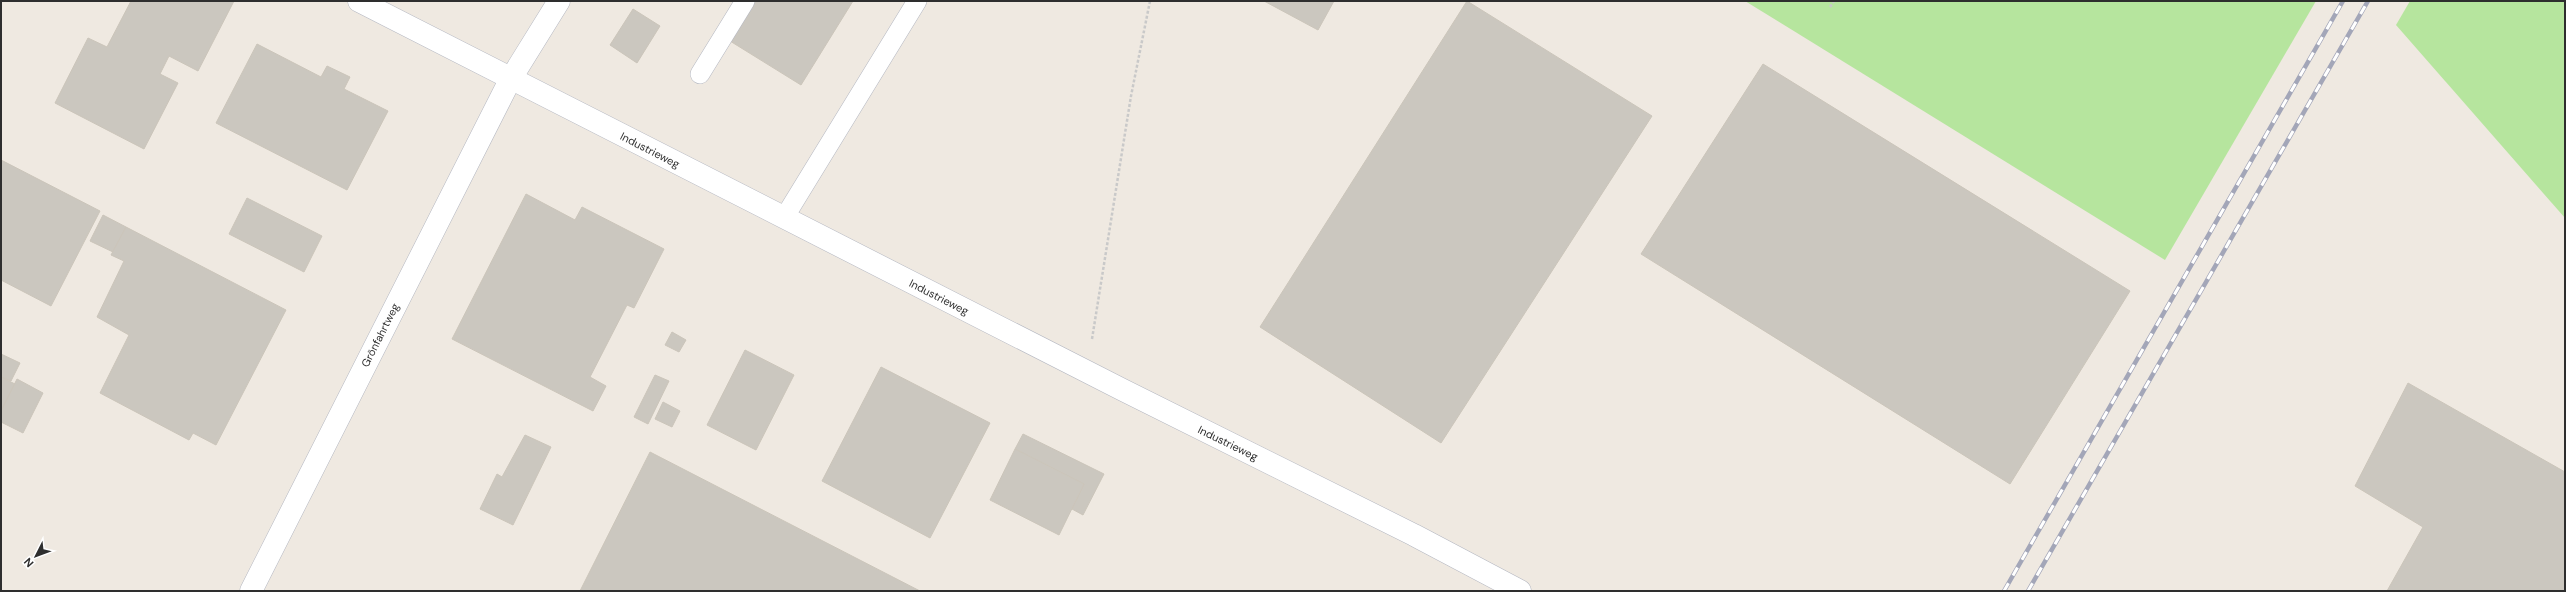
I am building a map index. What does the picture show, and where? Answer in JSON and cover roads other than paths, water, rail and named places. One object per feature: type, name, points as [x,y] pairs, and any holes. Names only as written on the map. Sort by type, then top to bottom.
[{"type":"street","name":"Industrieweg","points":[[359,1],[510,80],[1087,372],[1414,535],[1520,591]]},
{"type":"street","name":"Grönfahrtweg","points":[[251,591],[510,80],[559,1]]},
{"type":"lane","points":[[700,74],[745,1]]},
{"type":"lane","points":[[784,218],[917,1]]},
{"type":"railway","points":[[2004,591],[2343,1]]},
{"type":"railway","points":[[2028,591],[2368,1]]}]
